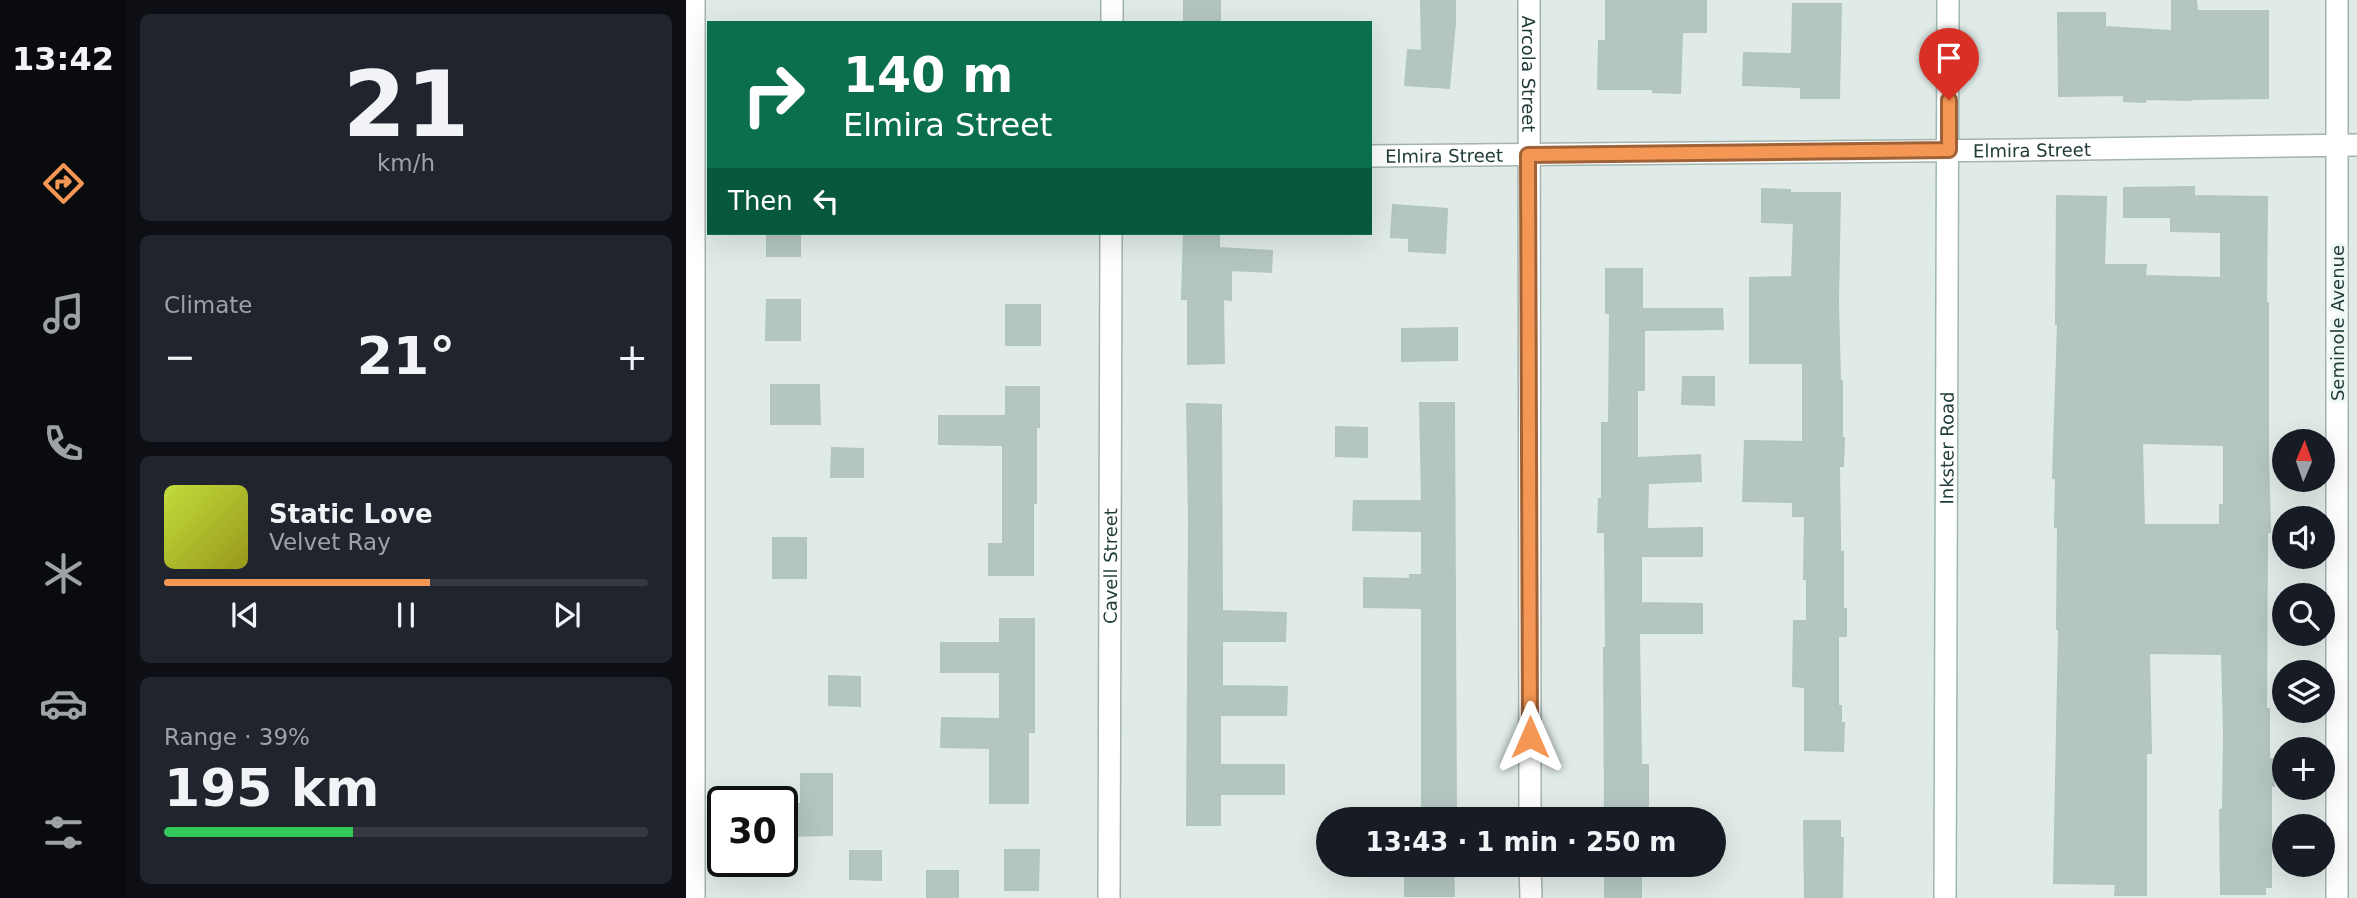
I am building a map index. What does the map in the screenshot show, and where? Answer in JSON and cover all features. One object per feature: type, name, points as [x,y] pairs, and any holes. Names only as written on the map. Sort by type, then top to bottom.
[{"type":"street","points":[[694,0],[694,898]]},
{"type":"street","points":[[1112,0],[1112,21]]},
{"type":"street","name":"Arcola Street","points":[[1530,0],[1530,807]]},
{"type":"street","name":"Inkster Road","points":[[1945,898],[1948,0]]},
{"type":"street","name":"Seminole Avenue","points":[[2337,0],[2347,145],[2337,898]]},
{"type":"street","name":"Elmira Street","points":[[1372,156],[2347,145]]},
{"type":"street","name":"Cavell Street","points":[[1110,898],[1111,235]]},
{"type":"street","points":[[1530,877],[1531,898]]},
{"type":"building","points":[[1184,0],[1220,0],[1220,21],[1184,21]]},
{"type":"building","points":[[1421,0],[1455,0],[1449,88],[1405,85],[1408,50],[1422,51]]},
{"type":"building","points":[[1606,0],[1706,1],[1706,32],[1682,32],[1680,93],[1653,92],[1653,89],[1598,89],[1599,41],[1606,41]]},
{"type":"building","points":[[2172,0],[2196,0],[2197,11],[2268,11],[2268,98],[2145,99],[2145,102],[2124,101],[2124,95],[2059,96],[2058,13],[2105,13],[2105,27],[2172,31]]},
{"type":"building","points":[[1793,4],[1841,4],[1839,98],[1801,98],[1801,87],[1743,85],[1744,53],[1792,54]]},
{"type":"building","points":[[2194,187],[2194,196],[2267,197],[2270,532],[2267,532],[2266,709],[2269,709],[2272,785],[2271,887],[2265,887],[2265,894],[2221,894],[2220,810],[2223,810],[2224,734],[2222,654],[2149,653],[2151,753],[2146,753],[2146,895],[2115,895],[2116,884],[2054,883],[2059,629],[2058,527],[2055,527],[2056,478],[2053,478],[2058,324],[2057,196],[2106,197],[2104,265],[2146,265],[2145,276],[2221,278],[2221,232],[2171,231],[2171,217],[2124,217],[2124,188]],"holes":[[[2142,443],[2224,445],[2224,505],[2220,505],[2220,525],[2144,525]]]},
{"type":"building","points":[[1762,189],[1790,190],[1790,193],[1840,193],[1838,303],[1844,438],[1843,466],[1839,466],[1840,552],[1843,552],[1846,636],[1838,636],[1838,706],[1841,706],[1841,723],[1844,723],[1843,751],[1805,750],[1805,687],[1793,686],[1794,621],[1807,621],[1807,579],[1804,579],[1805,516],[1793,516],[1793,502],[1743,501],[1745,441],[1803,442],[1803,363],[1750,363],[1750,278],[1792,277],[1794,223],[1762,222]]},
{"type":"building","points":[[1393,205],[1447,209],[1445,253],[1409,251],[1409,238],[1391,237]]},
{"type":"building","points":[[767,235],[800,235],[800,256],[767,256]]},
{"type":"building","points":[[1184,235],[1219,235],[1219,248],[1272,251],[1271,272],[1231,270],[1231,300],[1223,299],[1224,363],[1188,364],[1188,299],[1182,299]]},
{"type":"building","points":[[1606,269],[1642,269],[1642,309],[1722,309],[1723,329],[1644,330],[1644,390],[1637,390],[1637,458],[1700,455],[1701,481],[1648,483],[1647,529],[1702,528],[1702,556],[1641,556],[1641,603],[1702,604],[1702,633],[1639,633],[1641,765],[1648,765],[1648,807],[1605,807],[1605,532],[1598,532],[1599,499],[1602,499],[1602,423],[1609,423],[1610,313],[1606,313]]},
{"type":"building","points":[[767,300],[800,300],[800,340],[766,340]]},
{"type":"building","points":[[1006,305],[1040,305],[1040,345],[1006,345]]},
{"type":"building","points":[[1457,328],[1457,360],[1402,361],[1402,329]]},
{"type":"building","points":[[1683,377],[1714,377],[1714,405],[1682,404]]},
{"type":"building","points":[[771,385],[819,385],[820,424],[771,424]]},
{"type":"building","points":[[1006,387],[1039,387],[1036,503],[1033,503],[1033,575],[989,575],[989,544],[1003,544],[1003,445],[939,444],[939,416],[1006,416]]},
{"type":"building","points":[[1420,403],[1454,403],[1456,807],[1422,807],[1422,608],[1364,607],[1364,578],[1410,579],[1410,575],[1422,575],[1422,531],[1353,530],[1354,501],[1422,501]]},
{"type":"building","points":[[1187,404],[1221,405],[1222,611],[1286,613],[1285,641],[1222,641],[1222,686],[1287,687],[1286,715],[1220,715],[1220,765],[1284,765],[1284,794],[1220,794],[1220,825],[1187,825]]},
{"type":"building","points":[[1336,427],[1367,428],[1367,457],[1336,456]]},
{"type":"building","points":[[832,448],[863,449],[863,477],[831,477]]},
{"type":"building","points":[[773,538],[806,538],[806,578],[773,578]]},
{"type":"building","points":[[1000,619],[1034,619],[1034,732],[1028,732],[1028,803],[990,803],[990,748],[941,747],[942,718],[1000,719],[1000,672],[941,672],[941,643],[1000,643]]},
{"type":"building","points":[[829,676],[860,677],[860,706],[829,705]]},
{"type":"building","points":[[801,774],[832,774],[832,835],[798,836],[798,804],[801,804]]},
{"type":"building","points":[[1804,821],[1840,821],[1840,838],[1843,838],[1842,898],[1805,898]]},
{"type":"building","points":[[1005,850],[1039,850],[1038,890],[1005,890]]},
{"type":"building","points":[[850,851],[881,851],[881,880],[850,879]]},
{"type":"building","points":[[927,871],[958,871],[958,898],[927,898]]},
{"type":"building","points":[[1405,877],[1453,877],[1454,896],[1405,896]]},
{"type":"building","points":[[1605,877],[1641,877],[1641,898],[1605,898]]},
{"type":"route","points":[[1530,737],[1528,155],[1949,150],[1949,100]]}]
